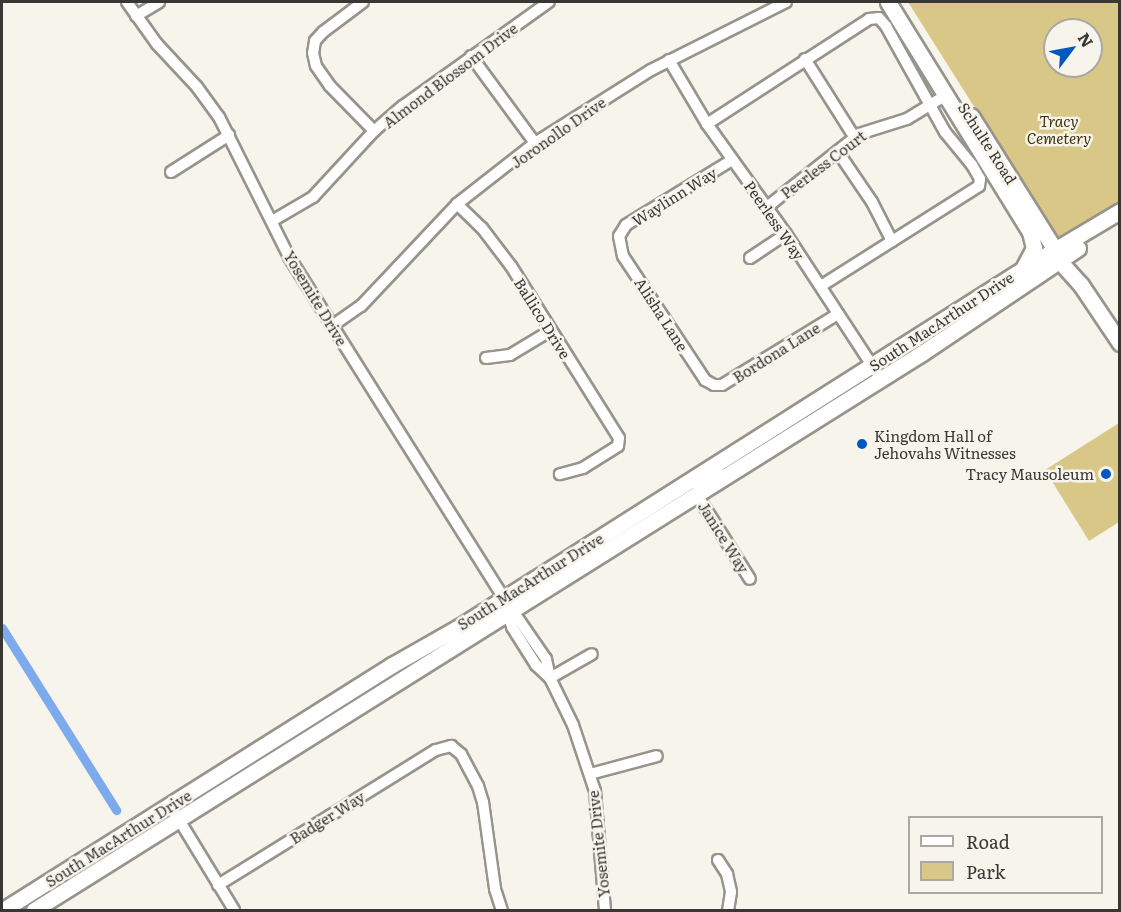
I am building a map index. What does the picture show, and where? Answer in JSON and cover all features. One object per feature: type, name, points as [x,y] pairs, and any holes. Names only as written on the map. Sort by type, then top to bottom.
[{"type":"main road","points":[[888,2],[1033,237],[1032,256],[1019,271]]},
{"type":"main road","name":"Schulte Road","points":[[899,2],[1056,254]]},
{"type":"main road","name":"Schulte Road","points":[[970,134],[1081,285],[1119,343]]},
{"type":"main road","points":[[1056,254],[1119,212]]},
{"type":"main road","points":[[1056,254],[1119,222]]},
{"type":"main road","name":"South MacArthur Drive","points":[[3,910],[383,670],[504,598],[1019,271],[1056,254]]},
{"type":"main road","name":"South MacArthur Drive","points":[[34,910],[881,379],[992,305],[1056,254]]},
{"type":"main road","points":[[992,305],[1011,301],[1049,277],[1064,276],[1081,285]]},
{"type":"street","name":"Yosemite Drive","points":[[127,2],[157,44],[208,101],[230,135],[289,257],[504,598],[536,664],[550,678],[573,724],[590,774],[600,829],[605,910]]},
{"type":"street","points":[[136,16],[159,2]]},
{"type":"street","points":[[363,2],[323,32],[313,49],[316,66],[330,86],[374,131]]},
{"type":"street","name":"Almond Blossom Drive","points":[[272,221],[313,197],[374,131],[403,106],[549,2]]},
{"type":"street","name":"Joronollo Drive","points":[[332,326],[361,306],[457,204],[535,143],[669,60],[786,2]]},
{"type":"street","points":[[707,124],[805,59],[869,20],[879,18],[945,132],[972,165],[980,179],[979,186],[821,286]]},
{"type":"street","points":[[471,56],[535,143]]},
{"type":"street","points":[[805,59],[855,138]]},
{"type":"street","name":"Peerless Way","points":[[669,60],[707,124],[786,234],[881,379]]},
{"type":"street","name":"Peerless Court","points":[[767,207],[855,138],[871,129],[907,119],[946,95]]},
{"type":"street","points":[[171,172],[230,135]]},
{"type":"street","points":[[838,152],[872,202],[892,241]]},
{"type":"street","name":"Waylinn Way","points":[[619,236],[626,225],[732,160]]},
{"type":"street","name":"Ballico Drive","points":[[457,204],[482,228],[511,266],[619,438],[618,446],[583,468],[560,474]]},
{"type":"street","points":[[750,258],[786,234]]},
{"type":"street","name":"Alisha Lane","points":[[619,236],[623,256],[705,380],[714,385]]},
{"type":"street","name":"Bordona Lane","points":[[714,385],[722,386],[736,378],[838,314]]},
{"type":"street","points":[[486,358],[510,355],[550,331]]},
{"type":"street","points":[[697,495],[699,484],[735,460],[750,442]]},
{"type":"street","name":"Janice Way","points":[[697,495],[750,579]]},
{"type":"street","points":[[550,678],[592,654]]},
{"type":"street","name":"Badger Way","points":[[218,885],[445,746],[456,750],[467,763],[478,786],[483,802],[495,890],[502,910]]},
{"type":"street","points":[[590,774],[657,756]]},
{"type":"street","points":[[170,805],[234,910]]},
{"type":"street","points":[[718,860],[727,874],[731,892],[728,910]]},
{"type":"green space","name":"Tracy Cemetery","points":[[908,2],[1119,2],[1119,206],[1098,220],[1088,220],[1058,238]]},
{"type":"green space","points":[[1119,423],[1119,522],[1089,541],[1045,470]]},
{"type":"waterway","points":[[2,628],[116,810]]},
{"type":"place","name":"Kingdom Hall of Jehovahs Witnesses","points":[[862,444]]},
{"type":"place","name":"Tracy Mausoleum","points":[[1106,474]]}]
